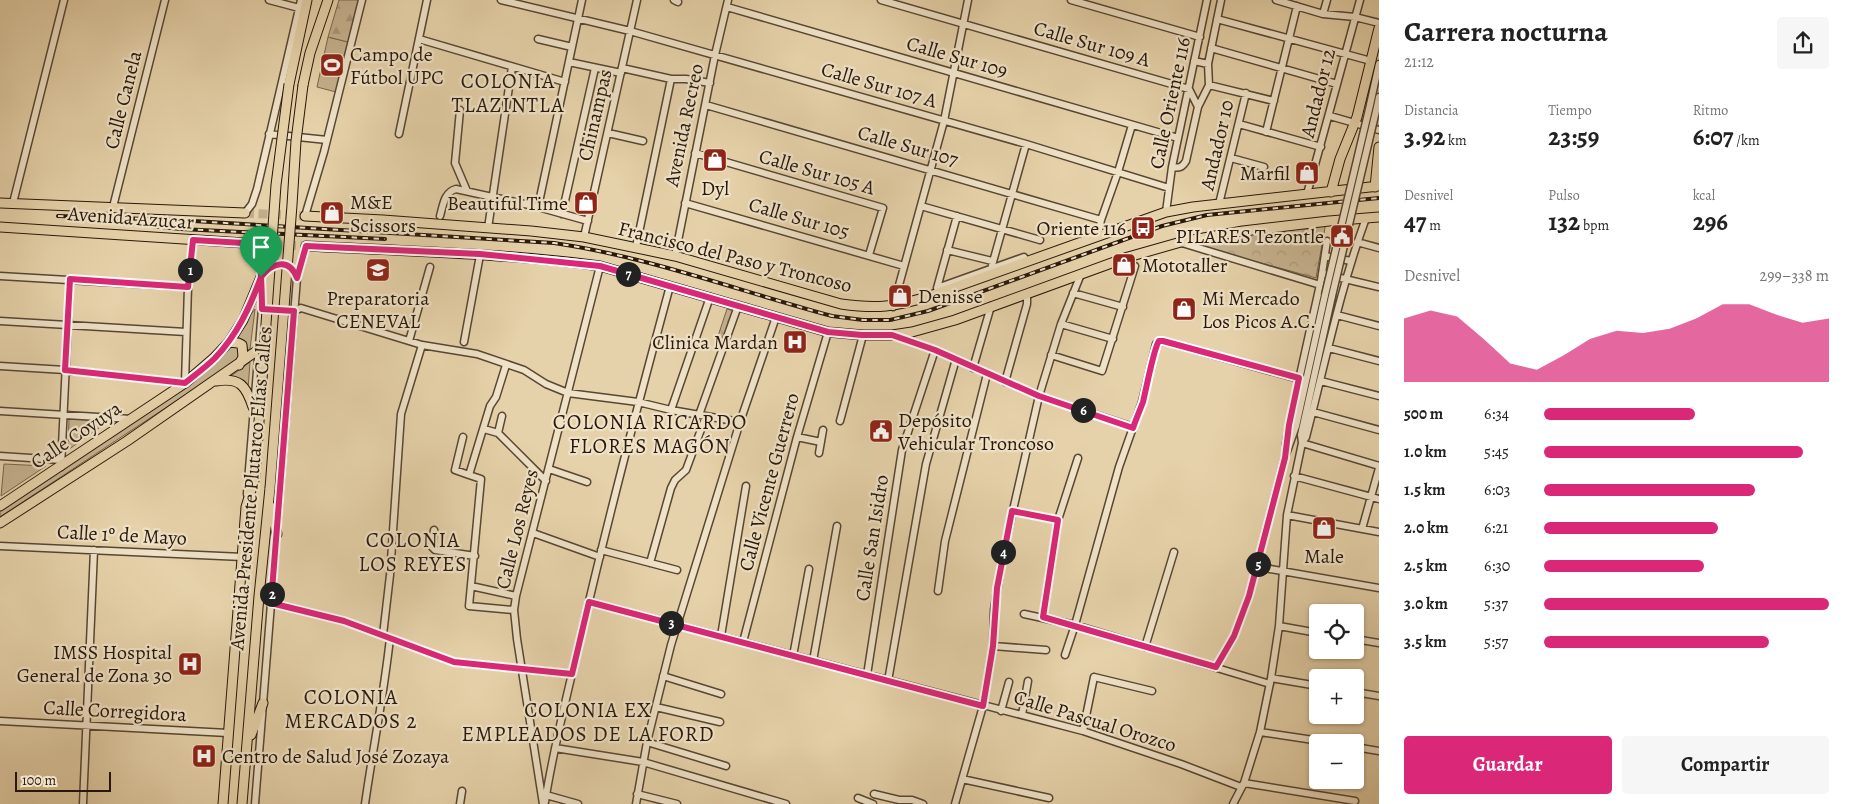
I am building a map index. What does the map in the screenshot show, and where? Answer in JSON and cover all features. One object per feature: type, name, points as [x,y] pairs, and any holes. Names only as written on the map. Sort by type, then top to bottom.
[{"type":"main road","name":"Avenida Presidente Plutarco Elías Calles","points":[[223,804],[246,507],[255,477],[276,185],[289,84],[307,0]]},
{"type":"main road","name":"Avenida Presidente Plutarco Elías Calles","points":[[242,804],[270,488],[296,141],[303,85],[310,53],[328,0]]},
{"type":"main road","points":[[1331,192],[1340,159],[1375,62],[1379,28]]},
{"type":"main road","points":[[1355,120],[1379,121]]},
{"type":"main road","points":[[1377,186],[1379,147]]},
{"type":"main road","name":"Francisco del Paso y Troncoso","points":[[305,216],[531,231],[584,237],[675,256],[841,304],[861,307],[893,306],[915,301],[964,282],[1027,262],[1166,212],[1377,186]]},
{"type":"main road","name":"Avenida Azucar","points":[[0,203],[245,213]]},
{"type":"main road","name":"Francisco del Paso y Troncoso","points":[[306,246],[480,254],[600,266],[828,332],[892,335],[955,320],[1128,257],[1181,242],[1243,231],[1329,220],[1379,217]]},
{"type":"main road","name":"Avenida Azucar","points":[[0,227],[260,244]]},
{"type":"main road","name":"Calle Coyuya","points":[[2,504],[61,463],[132,419],[185,383],[214,358],[229,342],[243,320],[261,277]]},
{"type":"main road","points":[[229,342],[242,345],[243,357],[239,365]]},
{"type":"main road","name":"Calle Coyuya","points":[[0,523],[216,381],[258,350]]},
{"type":"main road","points":[[216,381],[229,380],[241,384],[247,391],[253,407]]},
{"type":"main road","points":[[269,497],[276,534]]},
{"type":"main road","points":[[247,745],[263,703]]},
{"type":"street","points":[[13,203],[64,0]]},
{"type":"street","name":"Calle Canela","points":[[113,207],[165,0]]},
{"type":"street","points":[[269,0],[299,8]]},
{"type":"street","points":[[245,213],[252,204],[257,189],[301,0]]},
{"type":"street","points":[[305,216],[328,140],[362,0]]},
{"type":"street","points":[[399,134],[427,0]]},
{"type":"street","name":"Calle Sur 107 A","points":[[501,0],[630,31],[1026,144],[1169,188]]},
{"type":"street","points":[[538,207],[582,0]]},
{"type":"street","name":"Chinampas","points":[[584,237],[637,0]]},
{"type":"street","name":"Calle Sur 109 A","points":[[881,0],[1189,89]]},
{"type":"street","points":[[893,306],[944,121],[968,0]]},
{"type":"street","points":[[1071,0],[1200,37]]},
{"type":"street","name":"Calle Oriente 116","points":[[1166,212],[1172,167],[1207,0]]},
{"type":"street","points":[[1172,167],[1179,168],[1186,162],[1198,107],[1209,85],[1208,64],[1221,0]]},
{"type":"street","points":[[1276,0],[1323,14],[1354,17],[1379,23]]},
{"type":"street","points":[[1323,14],[1327,0]]},
{"type":"street","name":"Andador 12","points":[[1308,194],[1360,0]]},
{"type":"street","name":"Avenida Recreo","points":[[675,256],[727,3]]},
{"type":"street","name":"Calle Sur 109","points":[[727,3],[955,73],[1178,138]]},
{"type":"street","points":[[1266,132],[1297,6]]},
{"type":"street","points":[[1216,667],[1234,636],[1243,615],[1285,458],[1296,426],[1373,106],[1375,62],[1289,37],[1217,19]]},
{"type":"street","points":[[419,39],[565,82]]},
{"type":"street","points":[[538,39],[572,48]]},
{"type":"street","points":[[1211,48],[1337,84]]},
{"type":"street","points":[[1194,61],[1208,64]]},
{"type":"street","points":[[569,62],[595,68],[710,83]]},
{"type":"street","points":[[488,228],[512,67]]},
{"type":"street","points":[[562,214],[595,68]]},
{"type":"street","points":[[636,247],[670,79]]},
{"type":"street","points":[[1209,85],[1274,101]]},
{"type":"street","points":[[1189,89],[1198,107]]},
{"type":"street","name":"Andador 10","points":[[1219,204],[1246,93]]},
{"type":"street","points":[[1373,106],[1379,97]]},
{"type":"street","name":"Calle Sur 107","points":[[706,105],[1101,220]]},
{"type":"street","points":[[460,110],[454,163],[467,191]]},
{"type":"street","points":[[1330,116],[1355,120],[1379,130]]},
{"type":"street","points":[[1238,124],[1321,147]]},
{"type":"street","points":[[1098,236],[1101,220],[1132,125]]},
{"type":"street","points":[[608,133],[643,141]]},
{"type":"street","points":[[269,134],[328,140]]},
{"type":"street","points":[[991,265],[1026,144]]},
{"type":"street","name":"Calle Sur 105 A","points":[[695,153],[883,208],[869,255]]},
{"type":"street","points":[[1231,158],[1264,167]]},
{"type":"street","points":[[440,216],[444,200],[450,190],[467,191],[538,207],[588,221]]},
{"type":"street","name":"Calle Sur 105","points":[[685,202],[904,266]]},
{"type":"street","points":[[920,206],[1040,240]]},
{"type":"street","points":[[957,216],[937,288],[964,282],[991,265],[1024,257],[1027,262]]},
{"type":"street","points":[[1233,804],[1243,785],[1260,732],[1271,681],[1279,626],[1287,515],[1294,476],[1302,443],[1306,437],[1313,412],[1348,270],[1366,218]]},
{"type":"street","points":[[0,366],[65,370],[185,383],[188,287],[193,240]]},
{"type":"street","points":[[1285,458],[1289,425],[1324,264],[1327,241]]},
{"type":"street","points":[[1181,242],[1344,285]]},
{"type":"street","points":[[1357,242],[1379,248]]},
{"type":"street","name":"Avenida Presidente Plutarco Elías Calles","points":[[246,507],[262,309],[260,244]]},
{"type":"street","name":"Avenida Presidente Plutarco Elías Calles","points":[[255,804],[297,278],[306,246]]},
{"type":"street","points":[[948,250],[991,265]]},
{"type":"street","points":[[464,342],[480,254]]},
{"type":"street","points":[[1325,256],[1351,261]]},
{"type":"street","points":[[261,277],[270,267],[281,264],[291,268],[297,278]]},
{"type":"street","points":[[1324,264],[1348,270]]},
{"type":"street","name":"Calle Los Reyes","points":[[544,804],[521,668],[514,610],[600,266]]},
{"type":"street","points":[[1051,355],[1102,372],[1135,266]]},
{"type":"street","points":[[409,341],[430,267]]},
{"type":"street","points":[[955,804],[983,706],[993,646],[997,588],[1012,511],[1039,396],[1061,324],[1081,274]]},
{"type":"street","points":[[0,276],[188,287]]},
{"type":"street","points":[[1320,279],[1346,278],[1379,287]]},
{"type":"street","points":[[0,456],[61,463],[70,279]]},
{"type":"street","points":[[544,804],[555,748],[600,554],[638,402],[670,286]]},
{"type":"street","points":[[1073,293],[1123,307]]},
{"type":"street","points":[[1004,382],[1027,304],[1027,294]]},
{"type":"street","points":[[1302,443],[1301,435],[1329,295]]},
{"type":"street","points":[[670,410],[710,297]]},
{"type":"street","points":[[650,563],[671,488],[675,480],[686,470],[738,306]]},
{"type":"street","points":[[973,368],[991,306]]},
{"type":"street","points":[[262,309],[294,311],[301,308],[422,345],[463,351],[524,370],[546,384],[568,393],[638,402],[670,410],[740,422]]},
{"type":"street","points":[[1337,315],[1379,326]]},
{"type":"street","points":[[636,804],[647,742],[677,625],[740,422],[776,317]]},
{"type":"street","points":[[0,321],[186,332]]},
{"type":"street","points":[[1061,324],[1113,339]]},
{"type":"street","name":"Calle Vicente Guerrero","points":[[743,642],[797,437],[828,332]]},
{"type":"street","points":[[840,421],[862,335]]},
{"type":"street","points":[[892,335],[935,350],[1039,396],[1133,428]]},
{"type":"street","points":[[1065,654],[1075,625],[1119,466],[1142,402],[1155,348],[1159,341],[1299,378]]},
{"type":"street","points":[[383,635],[390,576],[401,414],[422,345]]},
{"type":"street","points":[[1329,348],[1379,361]]},
{"type":"street","name":"Calle San Isidro","points":[[867,675],[902,450],[935,350]]},
{"type":"street","points":[[888,681],[926,464],[956,359]]},
{"type":"street","points":[[469,475],[490,406],[496,397],[506,365]]},
{"type":"street","points":[[938,591],[945,541],[986,374]]},
{"type":"street","points":[[1321,381],[1379,396]]},
{"type":"street","points":[[0,411],[132,419]]},
{"type":"street","points":[[1313,412],[1379,430]]},
{"type":"street","points":[[498,433],[502,416]]},
{"type":"street","points":[[484,429],[498,433],[546,481]]},
{"type":"street","points":[[819,453],[823,430]]},
{"type":"street","points":[[463,437],[455,470],[481,479],[469,606],[514,610]]},
{"type":"street","points":[[797,437],[821,442]]},
{"type":"street","points":[[1302,443],[1379,467],[1362,529]]},
{"type":"street","points":[[1043,617],[1058,520],[1078,458]]},
{"type":"street","points":[[549,469],[587,482]]},
{"type":"street","points":[[1294,476],[1379,499]]},
{"type":"street","points":[[721,636],[746,486]]},
{"type":"street","points":[[1012,511],[1058,520]]},
{"type":"street","points":[[1287,515],[1379,532]]},
{"type":"street","points":[[813,661],[837,526]]},
{"type":"street","points":[[434,530],[432,547],[435,550],[475,556]]},
{"type":"street","points":[[533,533],[600,554],[677,570]]},
{"type":"street","name":"Calle 1º de Mayo","points":[[0,546],[243,557]]},
{"type":"street","points":[[83,804],[94,550]]},
{"type":"street","points":[[1145,647],[1174,552]]},
{"type":"street","points":[[1260,556],[1266,567],[1379,588]]},
{"type":"street","points":[[793,656],[809,569]]},
{"type":"street","points":[[471,586],[516,596]]},
{"type":"street","name":"Calle Pascual Orozco","points":[[589,602],[1083,731],[1243,785],[1355,801]]},
{"type":"street","points":[[271,603],[336,618],[454,662],[572,674]]},
{"type":"street","points":[[1024,614],[1075,625],[1145,647],[1271,681],[1309,685]]},
{"type":"street","points":[[1279,626],[1309,631]]},
{"type":"street","points":[[365,804],[376,724],[386,684],[390,638]]},
{"type":"street","points":[[1364,640],[1379,643]]},
{"type":"street","points":[[993,646],[1046,650]]},
{"type":"street","points":[[663,676],[721,694]]},
{"type":"street","points":[[1083,731],[1094,677],[1152,691]]},
{"type":"street","points":[[1022,715],[1028,681]]},
{"type":"street","points":[[1001,710],[1009,682]]},
{"type":"street","points":[[1364,694],[1379,696]]},
{"type":"street","points":[[656,707],[720,722]]},
{"type":"street","name":"Calle Corregidora","points":[[0,722],[228,733]]},
{"type":"street","points":[[1260,732],[1309,739]]},
{"type":"street","points":[[647,742],[726,766]]},
{"type":"street","points":[[555,748],[643,762],[786,804]]},
{"type":"street","points":[[1364,748],[1379,751]]},
{"type":"street","points":[[962,779],[1049,798]]},
{"type":"street","points":[[460,804],[462,790]]},
{"type":"street","points":[[546,794],[578,804]]},
{"type":"street","points":[[637,794],[678,804]]},
{"type":"street","points":[[874,794],[899,800],[912,800],[923,804]]},
{"type":"street","points":[[858,798],[873,804]]},
{"type":"green space","points":[[339,0],[359,0],[348,42],[328,37]]},
{"type":"green space","name":"Campo de Fútbol UPC","points":[[328,37],[348,42],[336,92],[317,87]]},
{"type":"green space","points":[[1326,222],[1316,278],[1188,243]]},
{"type":"green space","points":[[255,309],[250,349],[248,350],[245,341],[235,336]]},
{"type":"green space","points":[[727,309],[734,311],[723,347],[715,345]]},
{"type":"green space","points":[[236,345],[241,351],[235,362],[0,517],[0,510],[229,347]]},
{"type":"green space","points":[[250,362],[248,389],[231,376]]},
{"type":"green space","points":[[69,419],[110,420],[68,450]]},
{"type":"green space","points":[[4,464],[46,466],[1,496]]},
{"type":"tunnel","points":[[245,213],[305,216]]},
{"type":"tunnel","points":[[260,244],[306,246]]},
{"type":"railway","points":[[58,216],[177,220],[554,243],[589,249],[659,266],[832,316],[863,320],[890,320],[928,311],[1162,226],[1207,215],[1379,198]]},
{"type":"railway","points":[[143,225],[181,229],[385,239]]},
{"type":"place","name":"Campo de Fútbol UPC","points":[[332,65]]},
{"type":"place","name":"Dyl","points":[[715,160]]},
{"type":"place","name":"Marfil","points":[[1307,173]]},
{"type":"place","name":"Beautiful Time","points":[[586,203]]},
{"type":"place","name":"M&E Scissors","points":[[332,213]]},
{"type":"place","name":"Oriente 116","points":[[1143,228]]},
{"type":"place","name":"PILARES Tezontle","points":[[1342,236]]},
{"type":"place","name":"Mototaller","points":[[1124,265]]},
{"type":"place","name":"Preparatoria CENEVAL","points":[[378,270]]},
{"type":"place","name":"Denisse","points":[[900,296]]},
{"type":"place","name":"Mi Mercado Los Picos A.C.","points":[[1184,309]]},
{"type":"place","name":"Clinica Mardan","points":[[795,342]]},
{"type":"place","name":"Depósito Vehicular Troncoso","points":[[881,431]]},
{"type":"place","name":"Male","points":[[1324,528]]},
{"type":"place","name":"IMSS Hospital General de Zona 30","points":[[190,664]]},
{"type":"place","name":"Centro de Salud José Zozaya","points":[[204,756]]},
{"type":"district","name":"COLONIA TLAZINTLA","points":[[508,93]]},
{"type":"district","name":"COLONIA RICARDO FLORES MAGÓN","points":[[650,434]]},
{"type":"district","name":"COLONIA LOS REYES","points":[[413,552]]},
{"type":"district","name":"COLONIA MERCADOS 2","points":[[351,709]]},
{"type":"district","name":"COLONIA EX EMPLEADOS DE LA FORD","points":[[588,722]]},
{"type":"route","points":[[261,277],[243,320],[229,342],[185,383],[65,370],[70,279],[188,287],[193,240],[260,244],[260,264],[261,277],[262,309],[294,311],[271,603],[344,621],[454,662],[572,674],[589,602],[983,706],[993,646],[997,588],[1012,511],[1058,520],[1043,617],[1216,667],[1234,636],[1249,596],[1285,458],[1289,425],[1299,378],[1159,341],[1156,344],[1152,366],[1133,428],[1039,396],[935,350],[892,335],[828,332],[600,266],[480,254],[306,246],[297,278],[291,268],[281,264],[270,267],[261,277]]}]
